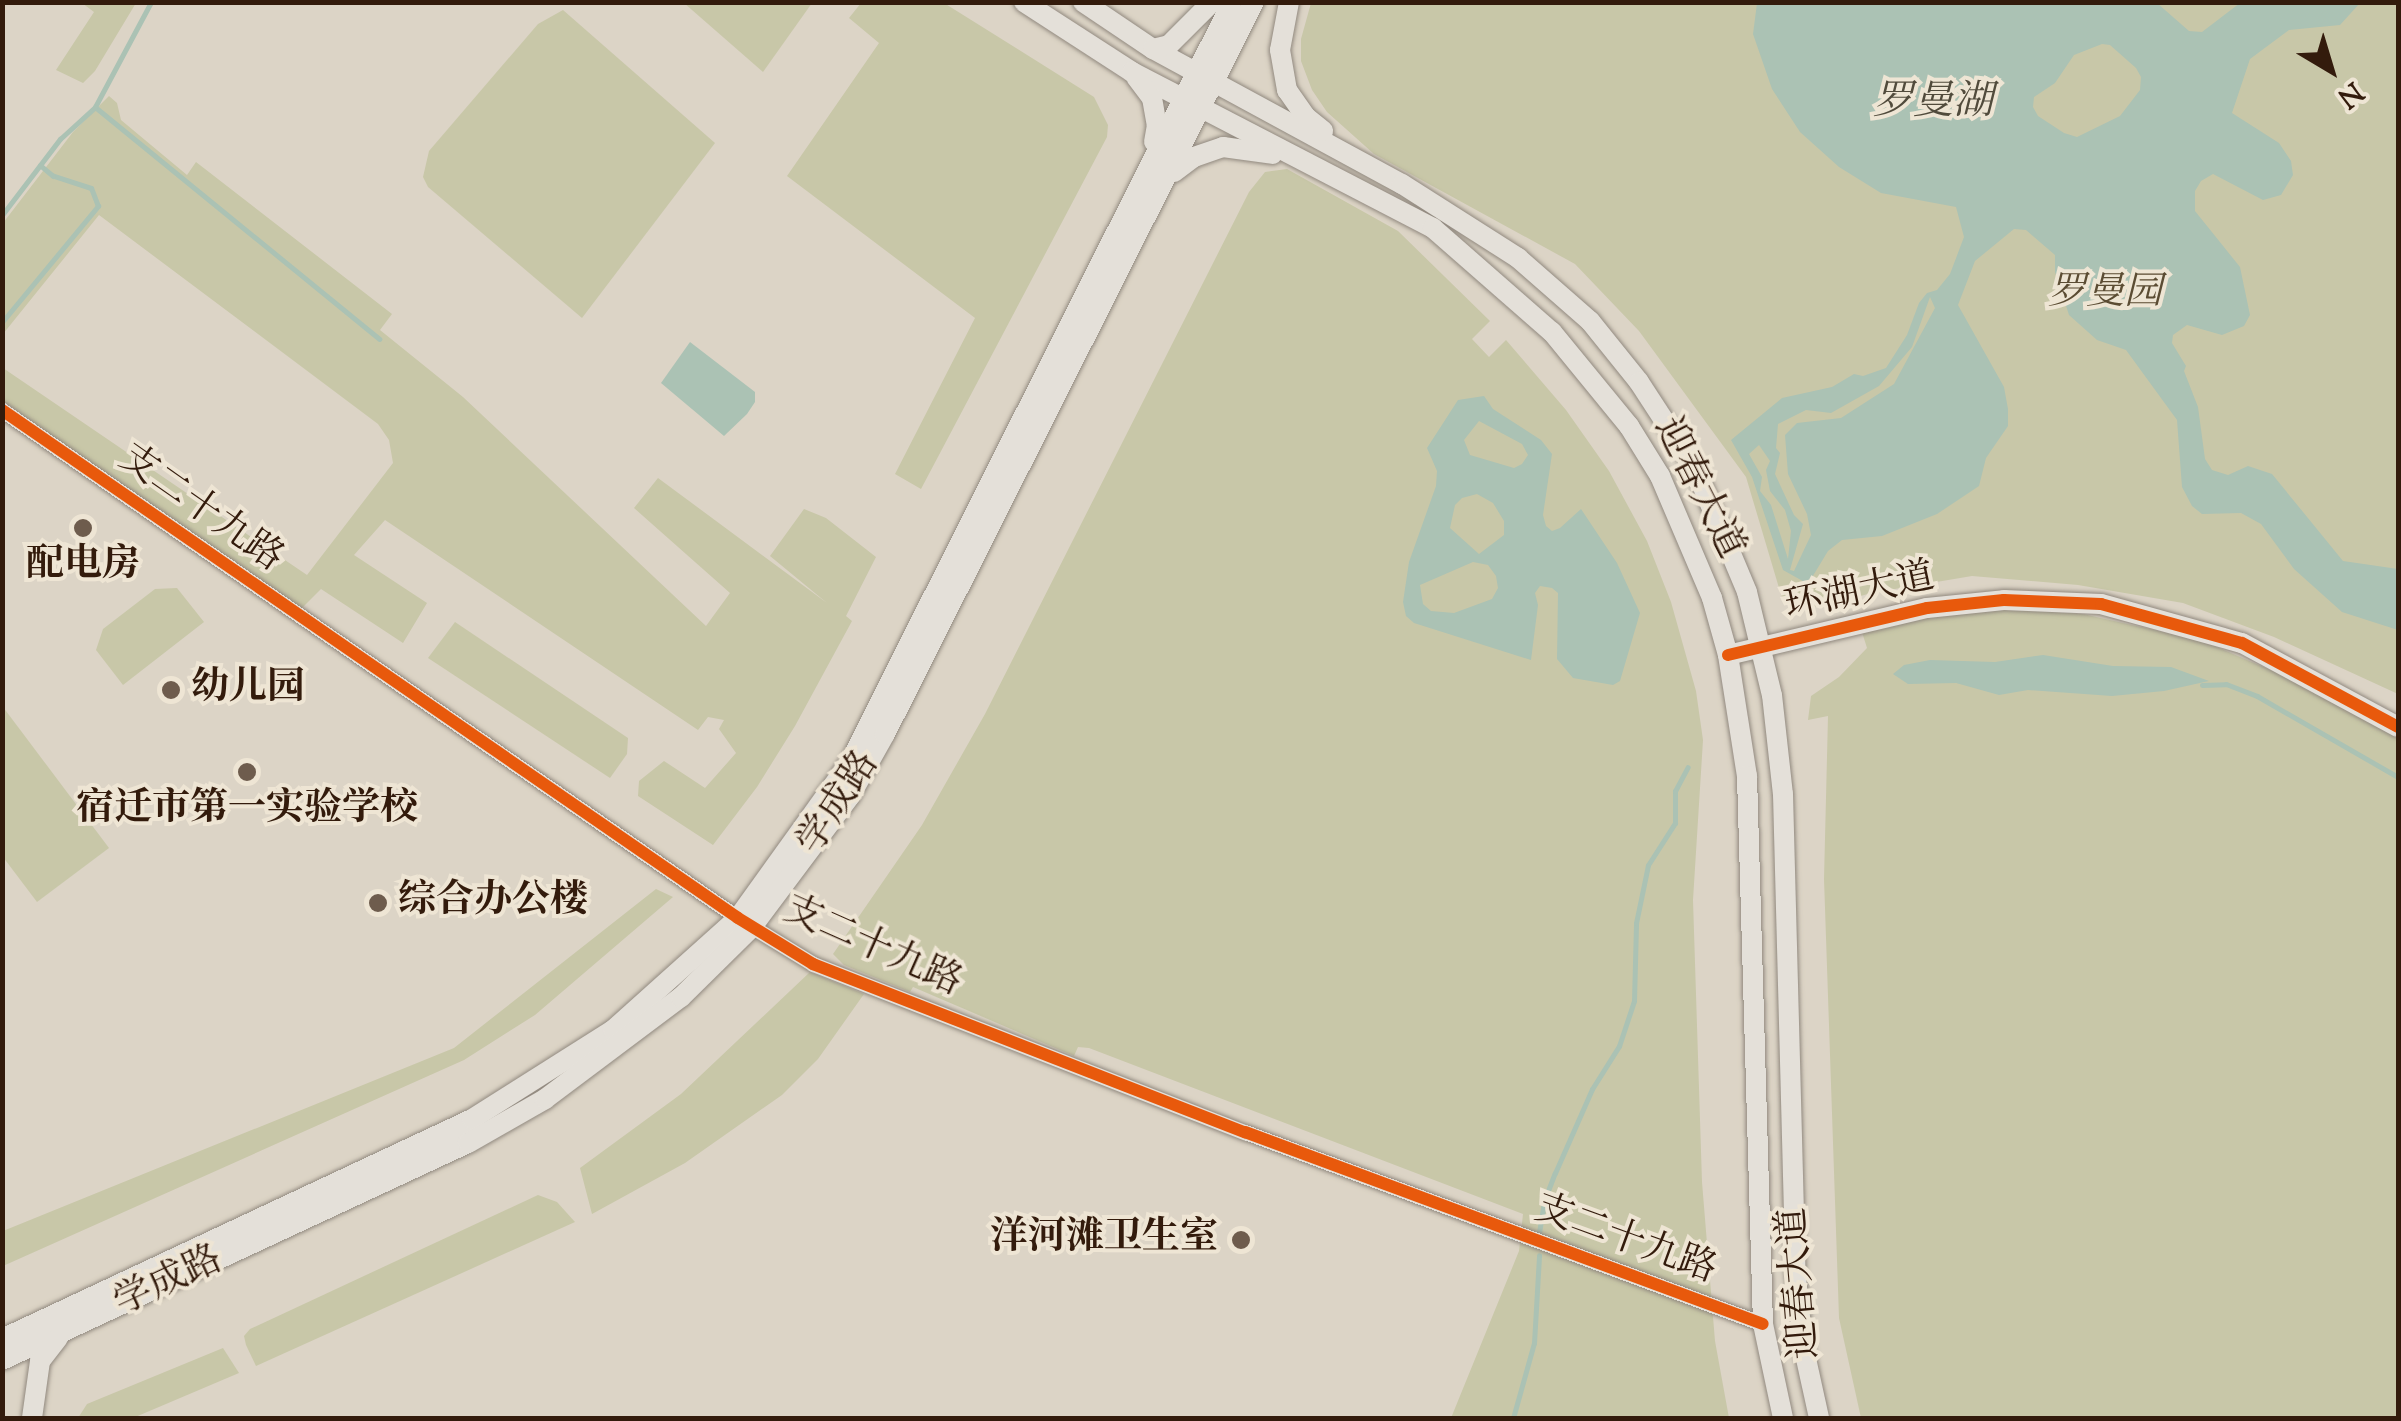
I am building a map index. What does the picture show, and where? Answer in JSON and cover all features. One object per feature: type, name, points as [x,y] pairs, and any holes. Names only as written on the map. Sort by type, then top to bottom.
[{"type":"main road","name":"迎春大道","points":[[1024,2],[1132,72],[1351,182],[1433,228],[1543,322],[1629,426],[1660,476],[1690,538],[1728,654],[1747,794],[1763,1324],[1783,1418]]},
{"type":"main road","name":"迎春大道","points":[[1083,2],[1153,49],[1364,164],[1518,258],[1572,302],[1648,396],[1695,468],[1721,525],[1762,647],[1783,794],[1795,1268],[1803,1344],[1819,1418]]},
{"type":"main road","points":[[1153,49],[1168,45],[1212,2]]},
{"type":"main road","name":"学成路","points":[[745,923],[850,762],[1232,2]]},
{"type":"main road","name":"学成路","points":[[2,1339],[60,1323],[468,1144],[545,1099],[681,997],[850,796],[886,734],[1254,2]]},
{"type":"main road","points":[[1289,2],[1280,50],[1287,90],[1306,118],[1364,164]]},
{"type":"main road","points":[[1132,72],[1152,98],[1157,126],[1150,160]]},
{"type":"main road","points":[[1169,176],[1194,158],[1223,147],[1254,148],[1351,182]]},
{"type":"main road","points":[[1690,538],[1721,525]]},
{"type":"main road","name":"环湖大道","points":[[1728,654],[1927,608],[2004,600],[2102,604],[2242,643],[2398,726]]},
{"type":"main road","points":[[1747,794],[1783,794]]},
{"type":"main road","points":[[2,1327],[60,1323]]},
{"type":"main road","points":[[32,1418],[40,1361],[60,1323]]},
{"type":"main road","name":"学成路","points":[[2,1360],[60,1323]]},
{"type":"street","name":"支二十九路","points":[[2,410],[745,923],[814,964],[1245,1132],[1763,1324]]},
{"type":"green space","points":[[82,3],[136,3],[95,71],[83,83],[56,70],[94,12]]},
{"type":"green space","points":[[684,3],[812,3],[763,72]]},
{"type":"green space","points":[[861,3],[944,3],[1094,97],[1108,125],[1107,137],[921,489],[895,474],[975,318],[787,176],[879,43],[849,18]]},
{"type":"green space","name":"罗曼园","points":[[1311,3],[2398,3],[2398,694],[2274,637],[2183,603],[2078,585],[1972,576],[1871,593],[1820,608],[1782,598],[1746,477],[1639,331],[1575,264],[1374,154],[1327,112],[1312,90],[1301,61],[1301,39]]},
{"type":"green space","points":[[563,10],[715,143],[582,318],[428,187],[423,177],[429,151],[538,24]]},
{"type":"green space","points":[[109,96],[117,103],[121,120],[187,175],[196,162],[392,314],[380,330],[463,397],[706,626],[730,593],[634,508],[658,478],[827,603],[770,556],[804,509],[826,518],[876,557],[846,616],[852,621],[795,726],[757,787],[713,845],[638,796],[639,781],[664,761],[705,788],[736,753],[719,729],[724,720],[708,717],[698,730],[385,520],[354,555],[427,603],[403,643],[321,589],[299,611],[3,401],[3,368],[307,575],[393,463],[389,440],[378,424],[99,215],[3,334],[3,223],[73,132]]},
{"type":"green space","points":[[1287,169],[1398,231],[1490,321],[1472,339],[1489,357],[1506,340],[1566,410],[1609,471],[1647,541],[1671,602],[1696,691],[1703,740],[1693,900],[1702,1182],[1715,1341],[1729,1418],[1451,1418],[1519,1251],[1523,1214],[1089,1048],[1078,1047],[1074,1056],[913,987],[910,992],[844,965],[833,954],[922,825],[985,714],[1249,192],[1265,172]]},
{"type":"green space","points":[[177,588],[204,622],[123,685],[96,650],[103,629],[155,589]]},
{"type":"green space","points":[[2009,609],[2083,614],[2203,641],[2275,672],[2398,738],[2398,1418],[1861,1418],[1839,1318],[1824,879],[1828,716],[1808,720],[1811,696],[1839,677],[1867,648],[1861,629],[1951,611]]},
{"type":"green space","points":[[455,622],[628,738],[627,754],[610,778],[428,658]]},
{"type":"green space","points":[[3,707],[109,848],[37,902],[3,857]]},
{"type":"green space","points":[[656,889],[673,897],[535,1015],[464,1060],[3,1266],[3,1231],[454,1048]]},
{"type":"green space","points":[[810,972],[864,994],[818,1059],[782,1095],[685,1163],[592,1214],[580,1168],[681,1094]]},
{"type":"green space","points":[[538,1195],[557,1202],[575,1222],[256,1366],[244,1336],[250,1329]]},
{"type":"green space","points":[[223,1348],[239,1373],[133,1418],[78,1418],[87,1404]]},
{"type":"water","name":"罗曼湖","points":[[1757,3],[2157,3],[2189,31],[2202,32],[2240,3],[2360,3],[2340,25],[2289,30],[2250,59],[2232,113],[2279,143],[2291,161],[2293,175],[2281,195],[2263,200],[2213,174],[2201,181],[2195,191],[2195,211],[2240,267],[2250,315],[2244,326],[2222,335],[2187,325],[2173,335],[2172,343],[2186,366],[2184,371],[2198,407],[2205,459],[2212,470],[2228,475],[2248,466],[2272,474],[2343,561],[2398,569],[2398,630],[2342,612],[2294,569],[2261,524],[2241,513],[2202,514],[2192,506],[2182,487],[2177,420],[2126,350],[2097,340],[2069,315],[2055,272],[2055,255],[2026,230],[2014,229],[1975,261],[1958,305],[2004,387],[2008,409],[2008,426],[1986,458],[1979,486],[1937,514],[1882,536],[1842,540],[1828,551],[1808,584],[1783,570],[1752,477],[1731,440],[1782,398],[1832,387],[1854,374],[1863,376],[1886,368],[1907,335],[1919,303],[1950,274],[1964,237],[1956,207],[1881,193],[1839,167],[1800,132],[1772,89],[1753,34]],"holes":[[[2102,44],[2110,45],[2136,68],[2141,77],[2140,90],[2120,116],[2077,137],[2064,133],[2038,116],[2033,107],[2034,97],[2055,83],[2074,55]],[[1930,297],[1935,308],[1894,384],[1841,418],[1797,423],[1785,435],[1788,474],[1807,514],[1811,535],[1794,571],[1790,570],[1803,524],[1794,515],[1775,474],[1780,453],[1776,448],[1778,424],[1806,410],[1831,413],[1879,386],[1912,347]],[[1759,445],[1770,461],[1766,470],[1770,491],[1785,510],[1791,531],[1788,559],[1771,505],[1760,491],[1762,477],[1749,454]]]},
{"type":"water","points":[[690,342],[755,392],[755,402],[747,414],[724,436],[661,383]]},
{"type":"water","points":[[1484,396],[1493,409],[1541,440],[1552,454],[1543,515],[1546,526],[1552,531],[1560,528],[1581,509],[1617,563],[1640,613],[1620,681],[1613,685],[1573,678],[1557,659],[1558,593],[1552,588],[1540,586],[1535,593],[1538,605],[1531,660],[1414,623],[1406,616],[1403,602],[1409,562],[1436,486],[1437,471],[1427,448],[1458,400]],"holes":[[[1479,421],[1522,444],[1528,455],[1522,464],[1514,468],[1470,455],[1464,440]],[[1477,494],[1493,503],[1504,521],[1504,535],[1479,554],[1450,528],[1455,505],[1462,498]],[[1473,562],[1488,565],[1498,588],[1492,599],[1454,613],[1431,611],[1423,604],[1420,585]]]},
{"type":"water","points":[[2043,655],[2113,666],[2171,667],[2209,681],[2164,691],[2112,696],[2028,690],[1999,695],[1956,683],[1908,684],[1893,674],[1904,665],[1930,660],[1995,662]]},
{"type":"waterway","points":[[151,2],[95,107],[379,339]]},
{"type":"waterway","points":[[2,215],[60,139],[95,107]]},
{"type":"waterway","points":[[2,322],[98,206],[91,188],[53,176],[40,165]]},
{"type":"waterway","points":[[2202,685],[2226,684],[2257,696],[2398,777]]},
{"type":"waterway","points":[[1539,1233],[1544,1201],[1555,1173],[1592,1089],[1619,1046],[1634,1001],[1636,923],[1648,865],[1675,823],[1675,791],[1688,767]]},
{"type":"waterway","points":[[1513,1418],[1534,1343],[1539,1255]]},
{"type":"cycle path","points":[[2,410],[738,918],[813,964],[1245,1132],[1763,1324]]},
{"type":"cycle path","points":[[1728,655],[1927,608],[2004,600],[2101,604],[2242,643],[2398,727]]},
{"type":"place","name":"配电房","points":[[83,528]]},
{"type":"place","name":"幼儿园","points":[[171,690]]},
{"type":"place","name":"宿迁市第一实验学校","points":[[247,772]]},
{"type":"place","name":"综合办公楼","points":[[378,903]]},
{"type":"place","name":"洋河滩卫生室","points":[[1241,1240]]}]
